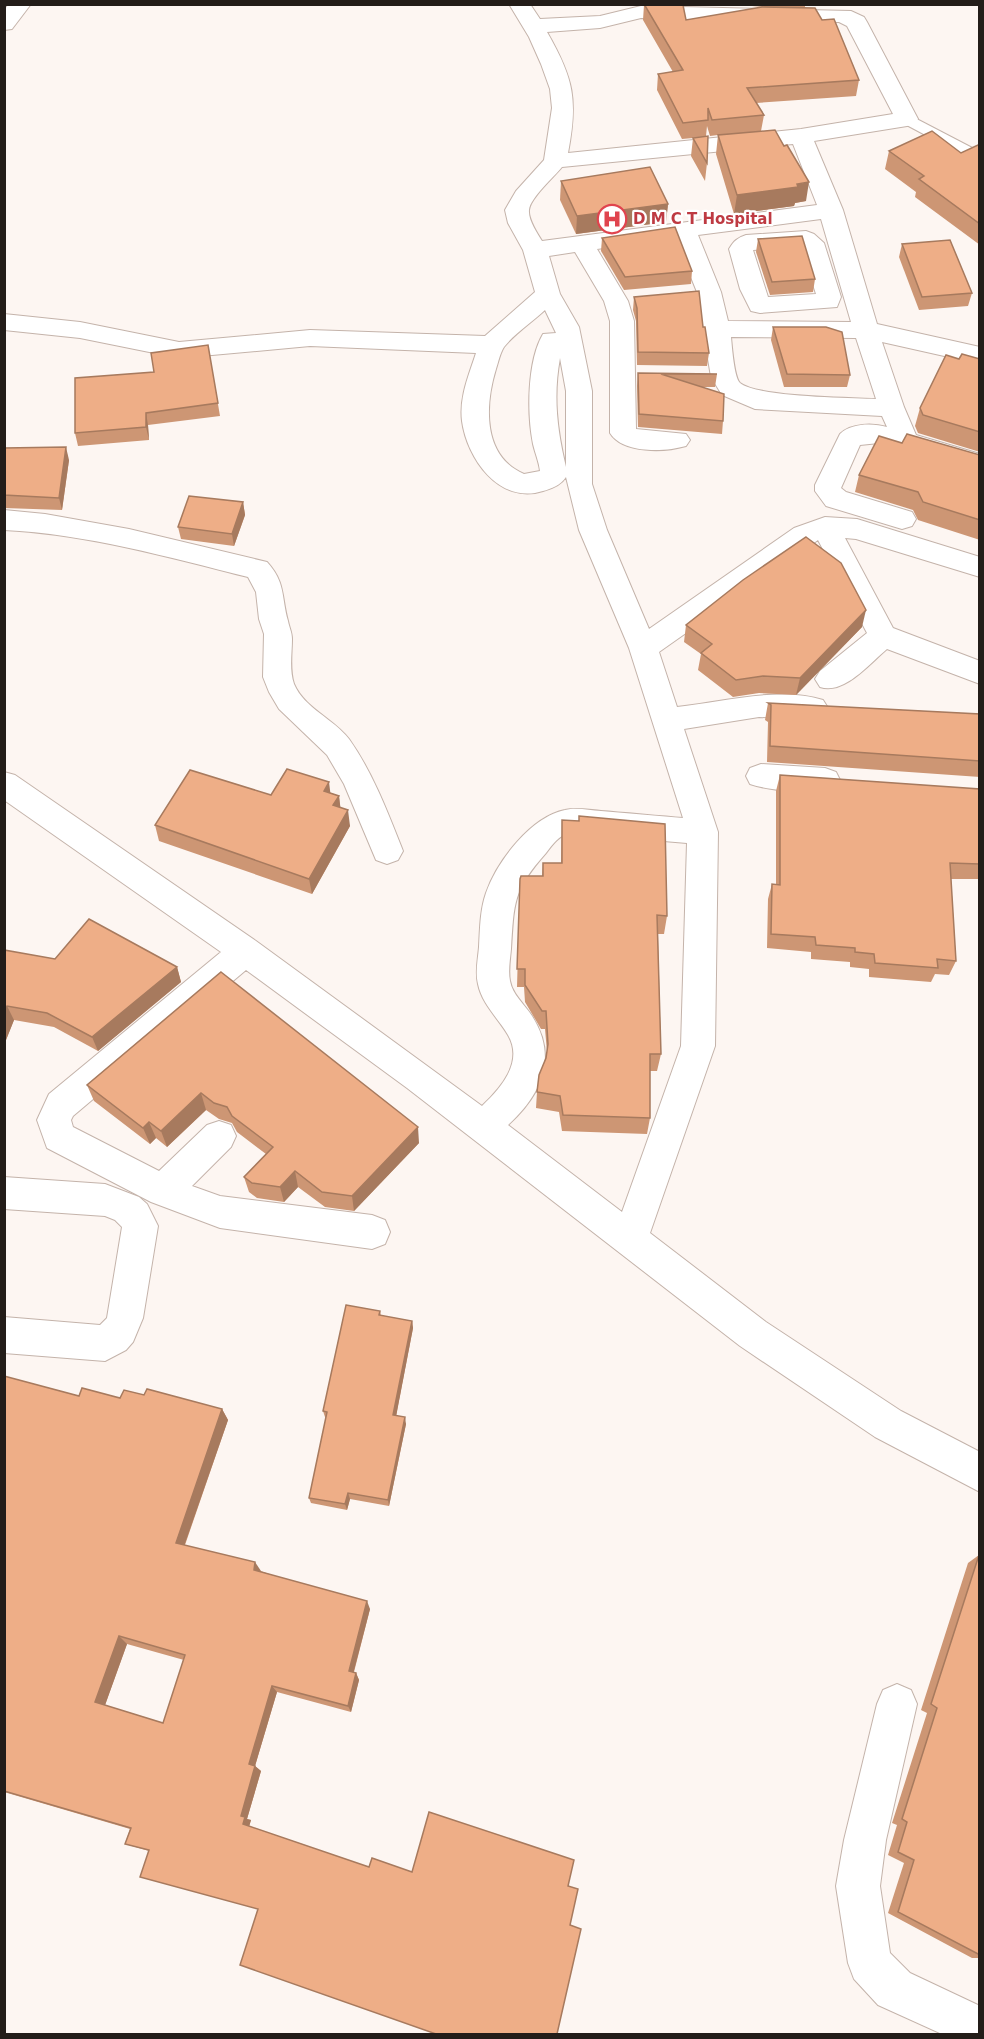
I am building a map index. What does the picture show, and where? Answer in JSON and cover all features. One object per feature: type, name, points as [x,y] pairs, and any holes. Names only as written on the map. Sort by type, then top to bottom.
[{"type":"street","points":[[4,24],[21,4]]},
{"type":"street","points":[[519,4],[535,26],[555,75],[563,102],[555,161],[525,196],[517,210],[520,223],[535,250],[548,294],[567,327],[579,390],[577,420],[579,484],[593,530],[644,648],[703,832],[698,1046],[630,1240]]},
{"type":"street","points":[[535,26],[600,22],[630,10],[850,18],[856,22],[907,119],[801,136],[555,161]]},
{"type":"street","points":[[801,136],[831,210],[846,268],[891,407],[906,441]]},
{"type":"street","points":[[535,250],[831,210]]},
{"type":"street","points":[[684,230],[697,293],[717,329],[713,377],[754,400],[875,408],[891,407]]},
{"type":"street","points":[[801,239],[810,241],[829,297],[824,303],[760,305],[752,289],[741,249],[747,243],[801,239]]},
{"type":"street","points":[[582,244],[628,300],[622,321],[635,375],[623,433],[628,437],[639,439],[677,440]]},
{"type":"street","points":[[820,268],[846,268]]},
{"type":"street","points":[[697,293],[752,289]]},
{"type":"street","points":[[548,294],[491,345],[475,402],[475,421],[486,454],[511,482],[525,485],[547,480],[553,476],[554,468],[546,444],[542,396],[552,340]]},
{"type":"street","points":[[4,322],[90,331],[179,350],[310,338],[491,345]]},
{"type":"street","points":[[717,329],[867,330],[980,356]]},
{"type":"street","points":[[980,464],[879,434],[854,435],[849,440],[828,485],[831,495],[980,544]]},
{"type":"street","points":[[4,520],[27,520],[110,535],[257,569],[270,585],[274,622],[278,632],[277,671],[280,685],[289,699],[336,744],[361,784],[387,850]]},
{"type":"street","points":[[644,648],[804,535],[825,527],[857,529],[980,567]]},
{"type":"street","points":[[825,527],[883,636],[980,674]]},
{"type":"street","points":[[830,680],[883,636]]},
{"type":"street","points":[[668,719],[737,711],[759,705],[840,710]]},
{"type":"street","points":[[761,776],[853,782]]},
{"type":"street","points":[[4,784],[245,951],[484,1126],[753,1334],[888,1424],[980,1473]]},
{"type":"street","points":[[484,1126],[519,1093],[526,1076],[529,1050],[522,1025],[495,988],[493,975],[498,915],[502,892],[508,880],[543,835],[551,827],[561,823],[570,821],[703,832]]},
{"type":"street","points":[[245,951],[62,1105],[54,1120],[59,1137],[163,1191],[220,1212],[372,1232]]},
{"type":"street","points":[[163,1191],[219,1136]]},
{"type":"street","points":[[4,1193],[105,1200],[127,1208],[135,1216],[140,1226],[125,1318],[121,1331],[114,1338],[105,1343],[4,1335]]},
{"type":"street","points":[[897,1704],[865,1840],[858,1886],[870,1963],[894,1989],[980,2029]]},
{"type":"lane","points":[[907,119],[980,159]]},
{"type":"building","points":[[644,4],[683,5],[686,20],[762,7],[815,8],[822,20],[834,19],[859,80],[747,88],[764,115],[712,120],[708,108],[708,120],[683,123],[658,74],[683,70]]},
{"type":"building","points":[[775,130],[784,146],[787,145],[809,182],[797,184],[798,187],[737,195],[718,135]]},
{"type":"building","points":[[932,131],[961,153],[980,145],[980,224],[919,179],[924,176],[889,151]]},
{"type":"building","points":[[708,136],[707,163],[693,138]]},
{"type":"building","points":[[650,167],[668,204],[577,216],[561,181]]},
{"type":"building","points":[[675,227],[692,271],[625,277],[602,238]]},
{"type":"building","points":[[802,236],[815,279],[772,282],[758,239]]},
{"type":"building","points":[[950,240],[972,293],[922,297],[902,244]]},
{"type":"building","points":[[699,291],[709,353],[638,352],[637,308],[634,297]]},
{"type":"building","points":[[773,327],[826,327],[842,332],[850,375],[787,374]]},
{"type":"building","points":[[208,345],[218,403],[146,413],[146,427],[75,433],[75,378],[154,372],[151,353]]},
{"type":"building","points":[[962,354],[980,359],[980,432],[923,415],[920,408],[946,355],[959,359]]},
{"type":"building","points":[[638,373],[717,374],[661,374],[724,394],[723,421],[639,414]]},
{"type":"building","points":[[907,434],[980,455],[980,520],[923,502],[918,492],[859,475],[879,436],[902,443]]},
{"type":"building","points":[[66,447],[59,498],[4,495],[4,448]]},
{"type":"building","points":[[189,496],[243,502],[232,534],[178,527]]},
{"type":"building","points":[[806,537],[841,563],[866,610],[800,678],[763,676],[736,680],[701,653],[712,644],[686,625],[743,580]]},
{"type":"building","points":[[768,703],[980,714],[980,761],[770,746],[771,705]]},
{"type":"building","points":[[287,769],[329,782],[324,791],[339,796],[333,805],[348,810],[309,879],[155,825],[190,770],[271,795]]},
{"type":"building","points":[[780,775],[980,789],[980,864],[950,863],[956,961],[937,959],[938,968],[875,963],[874,954],[855,952],[855,948],[816,945],[815,937],[771,934],[772,884],[780,885]]},
{"type":"building","points":[[579,816],[665,824],[667,916],[657,915],[661,1054],[650,1054],[650,1118],[563,1115],[560,1096],[537,1092],[539,1075],[546,1058],[548,1044],[546,1011],[542,1011],[525,985],[525,969],[517,969],[520,879],[521,876],[543,876],[543,863],[562,863],[562,820],[579,821]]},
{"type":"building","points":[[89,919],[177,967],[92,1037],[47,1013],[7,1006],[4,1013],[4,950],[55,959]]},
{"type":"building","points":[[221,972],[418,1127],[352,1196],[322,1192],[295,1171],[280,1187],[252,1183],[244,1177],[273,1147],[232,1116],[227,1107],[214,1103],[201,1093],[161,1131],[149,1122],[143,1128],[87,1085]]},
{"type":"building","points":[[346,1305],[380,1311],[379,1315],[412,1321],[393,1415],[405,1417],[388,1500],[348,1493],[345,1504],[309,1498],[327,1412],[323,1411]]},
{"type":"building","points":[[4,1376],[79,1396],[82,1388],[120,1398],[124,1390],[144,1395],[147,1389],[222,1409],[176,1543],[255,1562],[254,1570],[367,1601],[349,1671],[356,1673],[348,1706],[272,1686],[249,1764],[255,1766],[241,1816],[245,1817],[243,1824],[369,1867],[372,1858],[412,1872],[429,1812],[574,1860],[568,1886],[578,1889],[570,1925],[581,1929],[557,2034],[436,2034],[240,1965],[258,1909],[140,1877],[149,1850],[125,1844],[131,1828],[4,1791]],"holes":[[[119,1636],[185,1655],[163,1723],[95,1702]]]},
{"type":"building","points":[[979,1555],[980,1955],[898,1912],[914,1860],[898,1852],[907,1822],[902,1819],[937,1708],[931,1704]]},
{"type":"place","name":"D M C T Hospital","points":[[612,219]]}]
